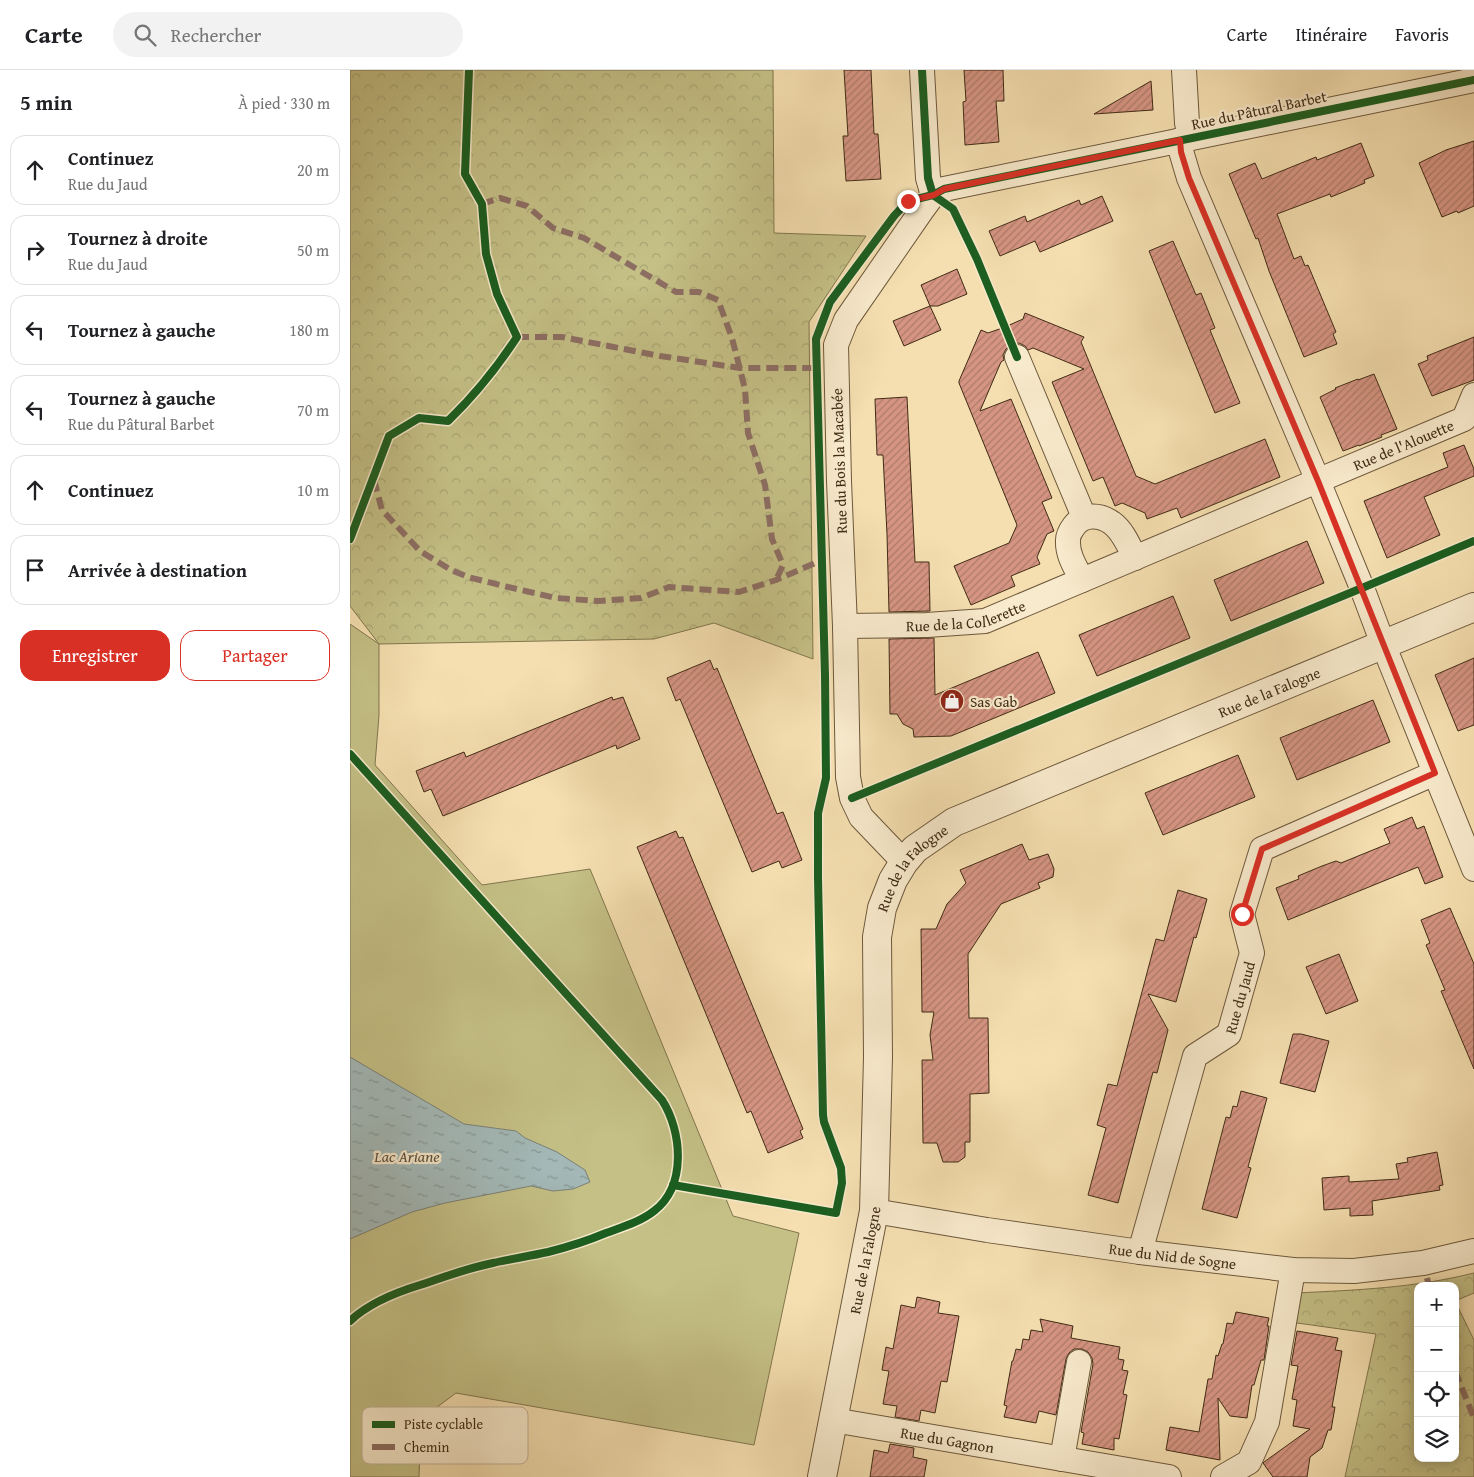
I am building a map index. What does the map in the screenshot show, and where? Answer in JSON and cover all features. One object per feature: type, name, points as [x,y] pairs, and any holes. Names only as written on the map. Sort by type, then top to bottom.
[{"type":"street","points":[[922,70],[928,178],[934,195]]},
{"type":"street","name":"Rue du Pâtural Barbet","points":[[1184,70],[1187,122],[1185,139]]},
{"type":"street","name":"Rue du Pâtural Barbet","points":[[934,195],[944,189],[1474,80]]},
{"type":"street","points":[[1185,139],[1181,152],[1189,178],[1318,481],[1474,869]]},
{"type":"street","name":"Rue du Bois la Macabée","points":[[904,862],[861,817],[852,798],[848,777],[836,345],[846,320],[934,195]]},
{"type":"street","points":[[1018,357],[1084,517]]},
{"type":"street","name":"Rue de l'Alouette","points":[[1318,481],[1464,419],[1474,395]]},
{"type":"street","name":"Rue de la Collerette","points":[[845,626],[927,625],[986,621],[1318,481]]},
{"type":"street","points":[[1082,580],[1070,555],[1068,539],[1072,529],[1084,517],[1101,518],[1112,523],[1122,533],[1135,558]]},
{"type":"street","name":"Rue de la Falogne","points":[[822,1477],[874,1211],[878,1057],[877,937],[882,908],[893,880],[904,862],[915,848],[954,822],[1474,607]]},
{"type":"street","name":"Rue du Jaud","points":[[1140,1252],[1196,1056],[1230,1034],[1252,953],[1242,914],[1262,849],[1435,773]]},
{"type":"street","name":"Rue du Nid de Sogne","points":[[874,1211],[987,1230],[1140,1252],[1292,1270],[1354,1271],[1423,1263],[1474,1251]]},
{"type":"street","points":[[1223,1477],[1249,1462],[1267,1422],[1292,1270]]},
{"type":"street","points":[[1062,1459],[1079,1362]]},
{"type":"street","name":"Rue du Gagnon","points":[[833,1420],[1062,1459],[1112,1472],[1169,1477]]},
{"type":"green space","points":[[350,70],[773,70],[774,233],[866,236],[809,322],[813,659],[714,623],[654,639],[379,644],[350,606]]},
{"type":"green space","points":[[350,624],[379,644],[379,715],[375,765],[482,885],[590,869],[733,1216],[799,1233],[754,1445],[456,1393],[437,1407],[362,1407],[362,1464],[419,1464],[419,1477],[350,1477]]},
{"type":"green space","points":[[1474,1273],[1474,1293],[1459,1299],[1459,1282],[1429,1282]]},
{"type":"green space","points":[[1414,1284],[1414,1462],[1459,1462],[1459,1309],[1474,1340],[1474,1477],[1345,1477],[1376,1334],[1290,1322],[1296,1293]]},
{"type":"water","name":"Lac Ariane","points":[[350,1057],[464,1124],[516,1131],[525,1138],[557,1152],[585,1170],[590,1182],[573,1189],[553,1191],[531,1186],[445,1203],[412,1212],[350,1239]]},
{"type":"building","points":[[844,70],[871,70],[874,134],[878,134],[881,179],[846,181],[843,136],[848,136]]},
{"type":"building","points":[[964,70],[1003,70],[1004,101],[996,101],[999,142],[965,145],[963,102],[966,101]]},
{"type":"building","points":[[1151,81],[1153,110],[1094,114]]},
{"type":"building","points":[[1474,141],[1474,206],[1442,217],[1419,163],[1446,150]]},
{"type":"building","points":[[1361,143],[1374,176],[1364,180],[1365,183],[1331,197],[1330,194],[1277,214],[1294,259],[1301,256],[1305,266],[1308,265],[1336,332],[1333,334],[1337,344],[1304,357],[1269,271],[1258,238],[1256,239],[1229,174],[1255,163],[1262,179],[1316,157],[1317,160]]},
{"type":"building","points":[[1102,196],[1113,221],[1040,252],[1035,241],[1000,256],[989,231],[1025,216],[1027,222],[1079,200],[1081,205]]},
{"type":"building","points":[[1173,241],[1196,295],[1201,293],[1215,328],[1210,330],[1240,403],[1215,413],[1149,251]]},
{"type":"building","points":[[957,269],[967,294],[938,306],[930,306],[921,285]]},
{"type":"building","points":[[930,306],[941,330],[904,346],[893,321]]},
{"type":"building","points":[[1025,313],[1084,337],[1081,342],[1136,476],[1155,484],[1265,439],[1280,477],[1181,518],[1177,508],[1147,519],[1145,513],[1122,503],[1115,506],[1103,477],[1093,481],[1052,382],[1084,369],[1033,348],[1028,350],[1019,343],[1012,344],[1003,355],[1004,360],[1001,362],[980,411],[1011,399],[1052,498],[1042,502],[1054,531],[1047,534],[1037,557],[1040,564],[1011,576],[1015,586],[971,605],[954,566],[1009,543],[1017,525],[959,381],[981,330],[988,333],[1005,327],[1023,319]]},
{"type":"building","points":[[1474,337],[1474,380],[1432,396],[1418,364],[1428,360],[1427,356]]},
{"type":"building","points":[[1374,374],[1397,429],[1381,435],[1382,437],[1343,451],[1320,397],[1335,388]]},
{"type":"building","points":[[907,397],[915,562],[929,562],[930,611],[889,612],[883,455],[877,455],[875,399]]},
{"type":"building","points":[[1464,445],[1474,469],[1474,476],[1424,497],[1440,535],[1387,558],[1364,501],[1448,467],[1443,453]]},
{"type":"building","points":[[1307,541],[1324,583],[1231,621],[1214,580]]},
{"type":"building","points":[[1173,596],[1190,638],[1097,676],[1079,635]]},
{"type":"building","points":[[934,638],[935,695],[1038,652],[1055,693],[951,736],[914,737],[913,729],[903,724],[897,714],[890,714],[889,639]]},
{"type":"building","points":[[1474,658],[1474,725],[1458,731],[1435,675]]},
{"type":"building","points":[[710,660],[714,670],[717,668],[777,814],[783,812],[802,860],[782,868],[779,861],[752,872],[680,699],[676,701],[667,678]]},
{"type":"building","points":[[612,697],[613,700],[623,697],[640,739],[617,749],[616,745],[443,816],[431,789],[424,792],[416,771],[464,752],[466,757]]},
{"type":"building","points":[[1373,700],[1390,742],[1297,780],[1280,738]]},
{"type":"building","points":[[1238,755],[1255,797],[1163,835],[1145,793]]},
{"type":"building","points":[[1412,817],[1417,829],[1424,826],[1443,877],[1425,884],[1418,867],[1288,920],[1276,888],[1299,879],[1298,876],[1322,866],[1336,861],[1341,863],[1390,843],[1384,829]]},
{"type":"building","points":[[676,831],[679,838],[683,837],[803,1129],[800,1131],[803,1138],[768,1153],[751,1111],[747,1113],[637,847]]},
{"type":"building","points":[[1022,844],[1029,860],[1048,854],[1054,869],[1053,877],[1038,883],[1040,888],[1001,904],[968,954],[969,1018],[988,1018],[989,1093],[970,1094],[970,1142],[965,1142],[965,1157],[958,1162],[943,1162],[937,1143],[923,1143],[922,1060],[933,1060],[930,1035],[934,1012],[922,1012],[921,929],[936,929],[947,904],[966,883],[960,870]]},
{"type":"building","points":[[1178,890],[1207,899],[1176,1002],[1148,994],[1168,1030],[1157,1073],[1153,1072],[1118,1203],[1088,1195],[1106,1128],[1097,1125],[1108,1084],[1117,1086],[1156,939],[1164,941]]},
{"type":"building","points":[[1450,908],[1474,964],[1474,1069],[1441,991],[1445,990],[1426,945],[1430,943],[1421,920]]},
{"type":"building","points":[[1339,954],[1358,1001],[1326,1014],[1306,967]]},
{"type":"building","points":[[1293,1034],[1301,1034],[1329,1041],[1315,1092],[1280,1083]]},
{"type":"building","points":[[1241,1091],[1267,1098],[1248,1167],[1251,1168],[1237,1218],[1202,1209],[1226,1117],[1230,1118],[1233,1106],[1237,1107]]},
{"type":"building","points":[[1437,1152],[1443,1185],[1439,1186],[1440,1190],[1372,1201],[1373,1215],[1350,1216],[1350,1208],[1324,1210],[1322,1178],[1349,1176],[1349,1182],[1399,1179],[1396,1164],[1408,1162],[1407,1158]]},
{"type":"building","points":[[917,1297],[940,1302],[938,1313],[959,1316],[947,1382],[941,1381],[935,1413],[921,1410],[919,1421],[895,1417],[897,1406],[883,1404],[889,1371],[882,1370],[886,1347],[893,1349],[901,1305],[915,1308]]},
{"type":"building","points":[[1236,1312],[1269,1318],[1264,1360],[1261,1360],[1254,1385],[1252,1385],[1247,1418],[1230,1416],[1218,1398],[1220,1460],[1166,1450],[1170,1427],[1199,1432],[1208,1379],[1212,1379],[1216,1355],[1218,1356],[1223,1344],[1227,1323],[1233,1324]]},
{"type":"building","points":[[1040,1319],[1073,1326],[1071,1338],[1120,1347],[1118,1359],[1124,1360],[1122,1370],[1128,1371],[1123,1394],[1127,1395],[1119,1439],[1114,1438],[1114,1450],[1082,1444],[1084,1433],[1081,1432],[1093,1364],[1088,1352],[1082,1349],[1074,1349],[1066,1359],[1056,1415],[1039,1411],[1036,1423],[1004,1417],[1007,1406],[1004,1405],[1016,1349],[1021,1350],[1023,1339],[1029,1340],[1031,1330],[1043,1332]]},
{"type":"building","points":[[1297,1331],[1338,1338],[1335,1350],[1342,1351],[1332,1407],[1335,1407],[1331,1430],[1328,1430],[1322,1448],[1310,1457],[1307,1477],[1273,1477],[1263,1463],[1310,1429],[1293,1426],[1297,1400],[1292,1399],[1298,1366],[1291,1365]]},
{"type":"building","points":[[890,1444],[914,1448],[913,1457],[927,1460],[924,1477],[870,1477],[874,1450],[888,1453]]},
{"type":"marked path","points":[[482,204],[500,198],[527,206],[553,228],[584,238],[676,292],[699,292],[718,300],[732,338],[745,389],[748,433],[765,485],[772,539],[783,565],[776,580]]},
{"type":"marked path","points":[[517,337],[562,337],[660,356],[740,368],[817,368]]},
{"type":"marked path","points":[[374,480],[382,510],[420,551],[451,570],[468,577],[556,598],[599,601],[641,598],[669,587],[739,592],[776,580],[822,560]]},
{"type":"marked path","points":[[1427,1278],[1428,1282]]},
{"type":"marked path","points":[[1455,1372],[1474,1418]]},
{"type":"cycle path","points":[[350,539],[389,436],[419,418],[448,421],[485,381],[517,337],[497,294],[486,254],[482,204],[465,174],[469,70]]},
{"type":"cycle path","points":[[922,70],[928,178],[933,195]]},
{"type":"cycle path","points":[[673,1185],[836,1213],[842,1183],[841,1168],[823,1115],[818,878],[818,813],[826,778],[816,339],[830,302],[894,216],[908,201],[933,195],[944,189],[1474,80]]},
{"type":"cycle path","points":[[933,195],[953,209],[977,259],[1017,357]]},
{"type":"cycle path","points":[[852,798],[1474,541]]},
{"type":"cycle path","points":[[350,754],[662,1100],[674,1127],[678,1158],[672,1187],[665,1200],[649,1215],[637,1221],[570,1246],[474,1267],[411,1288],[374,1304],[350,1321]]},
{"type":"place","name":"Sas Gab","points":[[952,701]]},
{"type":"route","points":[[908,201],[934,195],[944,189],[1180,140],[1181,152],[1189,178],[1318,481],[1435,773],[1262,849],[1242,914]]}]
